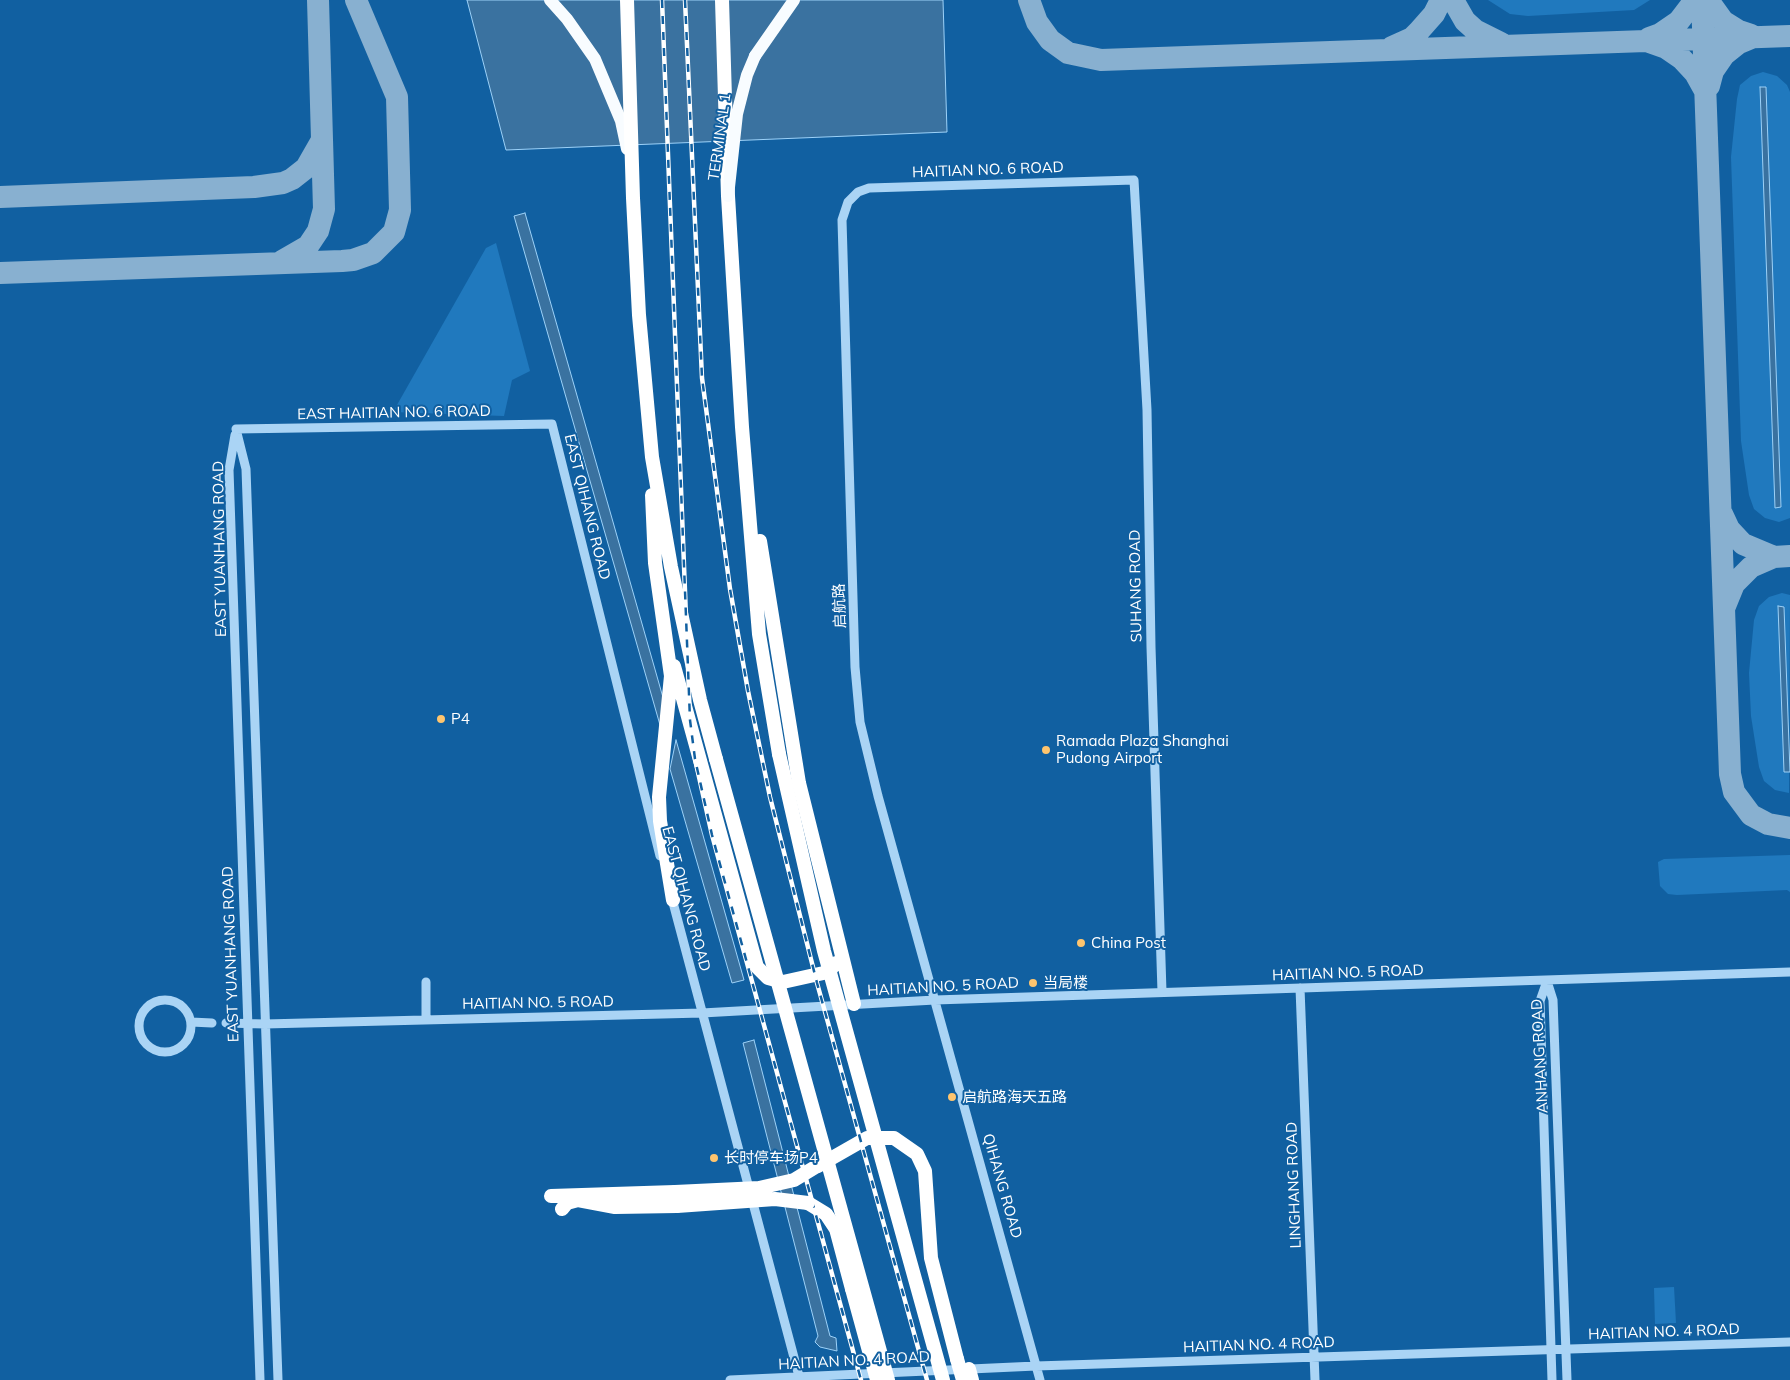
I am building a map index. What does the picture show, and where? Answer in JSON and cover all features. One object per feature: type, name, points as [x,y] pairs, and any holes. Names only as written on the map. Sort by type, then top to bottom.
[{"type":"highway","points":[[627,0],[633,198],[639,315],[652,457],[670,567],[700,700],[888,1380]]},
{"type":"highway","points":[[722,0],[728,196],[742,427],[759,634],[779,754],[824,951],[943,1380]]},
{"type":"highway","points":[[742,427],[799,783],[854,1004]]},
{"type":"highway","points":[[652,457],[652,513],[655,563],[668,644],[671,676],[659,797],[660,821],[672,900]]},
{"type":"highway","points":[[668,644],[757,967],[768,978],[783,982],[828,972],[838,962],[839,944]]},
{"type":"highway","points":[[562,1209],[567,1203],[578,1200],[615,1207],[760,1188],[794,1180],[867,1138],[894,1138],[917,1154],[925,1172],[931,1258],[957,1359],[968,1376]]},
{"type":"highway","points":[[551,1196],[775,1200],[808,1203],[826,1214],[836,1229],[877,1380]]},
{"type":"main road","points":[[550,0],[567,19]]},
{"type":"main road","points":[[554,0],[595,59],[616,107],[626,139],[633,198]]},
{"type":"main road","points":[[755,56],[782,0]]},
{"type":"main road","points":[[755,56],[794,0]]},
{"type":"main road","name":"TERMINAL 1","points":[[728,196],[737,114],[745,82],[755,56]]},
{"type":"street","name":"HAITIAN NO. 6 ROAD","points":[[848,202],[858,192],[869,188],[1134,180]]},
{"type":"street","name":"SUHANG ROAD","points":[[1134,180],[1147,410],[1157,869],[1162,992]]},
{"type":"street","name":"启航路","points":[[848,202],[842,220],[855,667],[860,722],[878,796],[935,1000]]},
{"type":"street","name":"EAST HAITIAN NO. 6 ROAD","points":[[236,429],[552,424]]},
{"type":"street","name":"EAST QIHANG ROAD","points":[[552,424],[646,806],[799,1379]]},
{"type":"street","name":"EAST YUANHANG ROAD","points":[[236,429],[229,470],[260,1380]]},
{"type":"street","name":"EAST YUANHANG ROAD","points":[[236,429],[246,469],[278,1380]]},
{"type":"street","name":"HAITIAN NO. 5 ROAD","points":[[247,1024],[702,1013],[935,1000],[1790,972]]},
{"type":"street","name":"ANHANG ROAD","points":[[1547,981],[1553,1000],[1567,1380]]},
{"type":"street","name":"ANHANG ROAD","points":[[1547,981],[1540,1001],[1552,1380]]},
{"type":"street","points":[[426,982],[426,1020]]},
{"type":"street","name":"LINGHANG ROAD","points":[[1300,988],[1314,1380]]},
{"type":"street","points":[[162,1000],[172,1000],[181,1005],[188,1012],[191,1022],[190,1034],[185,1044],[175,1050],[164,1052],[153,1050],[145,1044],[138,1027],[144,1009],[152,1003],[162,1000]]},
{"type":"street","name":"QIHANG ROAD","points":[[935,1000],[1040,1380]]},
{"type":"street","points":[[191,1022],[212,1023]]},
{"type":"street","points":[[226,1023],[247,1024]]},
{"type":"street","name":"HAITIAN NO. 4 ROAD","points":[[730,1380],[968,1376],[1036,1366],[1790,1342]]},
{"type":"shaded area","points":[[467,0],[943,0],[947,132],[506,150]]},
{"type":"shaded area","points":[[1488,0],[1650,0],[1634,10],[1528,16],[1510,14]]},
{"type":"shaded area","points":[[1763,72],[1777,76],[1787,85],[1790,92],[1790,518],[1779,522],[1765,518],[1754,509],[1749,495],[1741,441],[1731,157],[1740,85],[1751,76]]},
{"type":"shaded area","points":[[1760,87],[1766,87],[1781,507],[1775,508]]},
{"type":"shaded area","points":[[525,213],[664,701],[660,725],[514,216]]},
{"type":"shaded area","points":[[496,243],[530,371],[512,380],[504,416],[393,412],[486,248]]},
{"type":"shaded area","points":[[1782,593],[1790,595],[1789,793],[1775,790],[1764,781],[1759,767],[1751,716],[1749,673],[1754,620],[1759,606],[1769,597]]},
{"type":"shaded area","points":[[1778,606],[1784,607],[1790,772],[1784,772]]},
{"type":"shaded area","points":[[676,740],[744,980],[732,983],[670,769]]},
{"type":"shaded area","points":[[1790,855],[1790,892],[1787,890],[1677,895],[1668,894],[1660,886],[1658,862],[1664,859]]},
{"type":"shaded area","points":[[754,1040],[830,1336],[836,1338],[837,1351],[820,1347],[815,1342],[818,1336],[743,1043]]},
{"type":"shaded area","points":[[1674,1287],[1676,1323],[1655,1324],[1654,1288]]},
{"type":"taxiway","points":[[282,261],[308,246],[318,231],[324,209],[318,0]]},
{"type":"taxiway","points":[[0,273],[342,261],[353,260],[373,253],[394,232],[400,210],[397,97],[356,0]]},
{"type":"taxiway","points":[[1029,0],[1037,22],[1050,40],[1068,53],[1101,60],[1790,36]]},
{"type":"taxiway","points":[[1392,47],[1412,38],[1434,14],[1441,0]]},
{"type":"taxiway","points":[[1453,0],[1465,21],[1475,30],[1501,43]]},
{"type":"taxiway","points":[[1649,38],[1660,34],[1679,21],[1695,0]]},
{"type":"taxiway","points":[[1702,0],[1730,774],[1734,792],[1751,815],[1768,824],[1790,828]]},
{"type":"taxiway","points":[[1708,0],[1723,21],[1739,31],[1751,35]]},
{"type":"taxiway","points":[[1709,86],[1713,71],[1724,55],[1739,43],[1751,38]]},
{"type":"taxiway","points":[[1649,42],[1666,48],[1682,59],[1695,73],[1705,91]]},
{"type":"taxiway","points":[[0,197],[254,187],[283,183],[292,179],[306,168],[322,140]]},
{"type":"taxiway","points":[[1722,514],[1729,529],[1743,544],[1774,557]]},
{"type":"taxiway","points":[[1725,606],[1734,584],[1751,567],[1774,557],[1790,556]]},
{"type":"railway","points":[[662,0],[690,720],[695,759],[712,835],[861,1380]]},
{"type":"railway","points":[[685,0],[702,378],[730,589],[748,691],[770,797],[817,983],[927,1380]]},
{"type":"place","name":"P4","points":[[441,719]]},
{"type":"place","name":"Ramada Plaza Shanghai Pudong Airport","points":[[1046,750]]},
{"type":"place","name":"China Post","points":[[1081,943]]},
{"type":"place","name":"当局楼","points":[[1033,983]]},
{"type":"place","name":"启航路海天五路","points":[[952,1097]]},
{"type":"place","name":"长时停车场P4","points":[[714,1158]]}]
